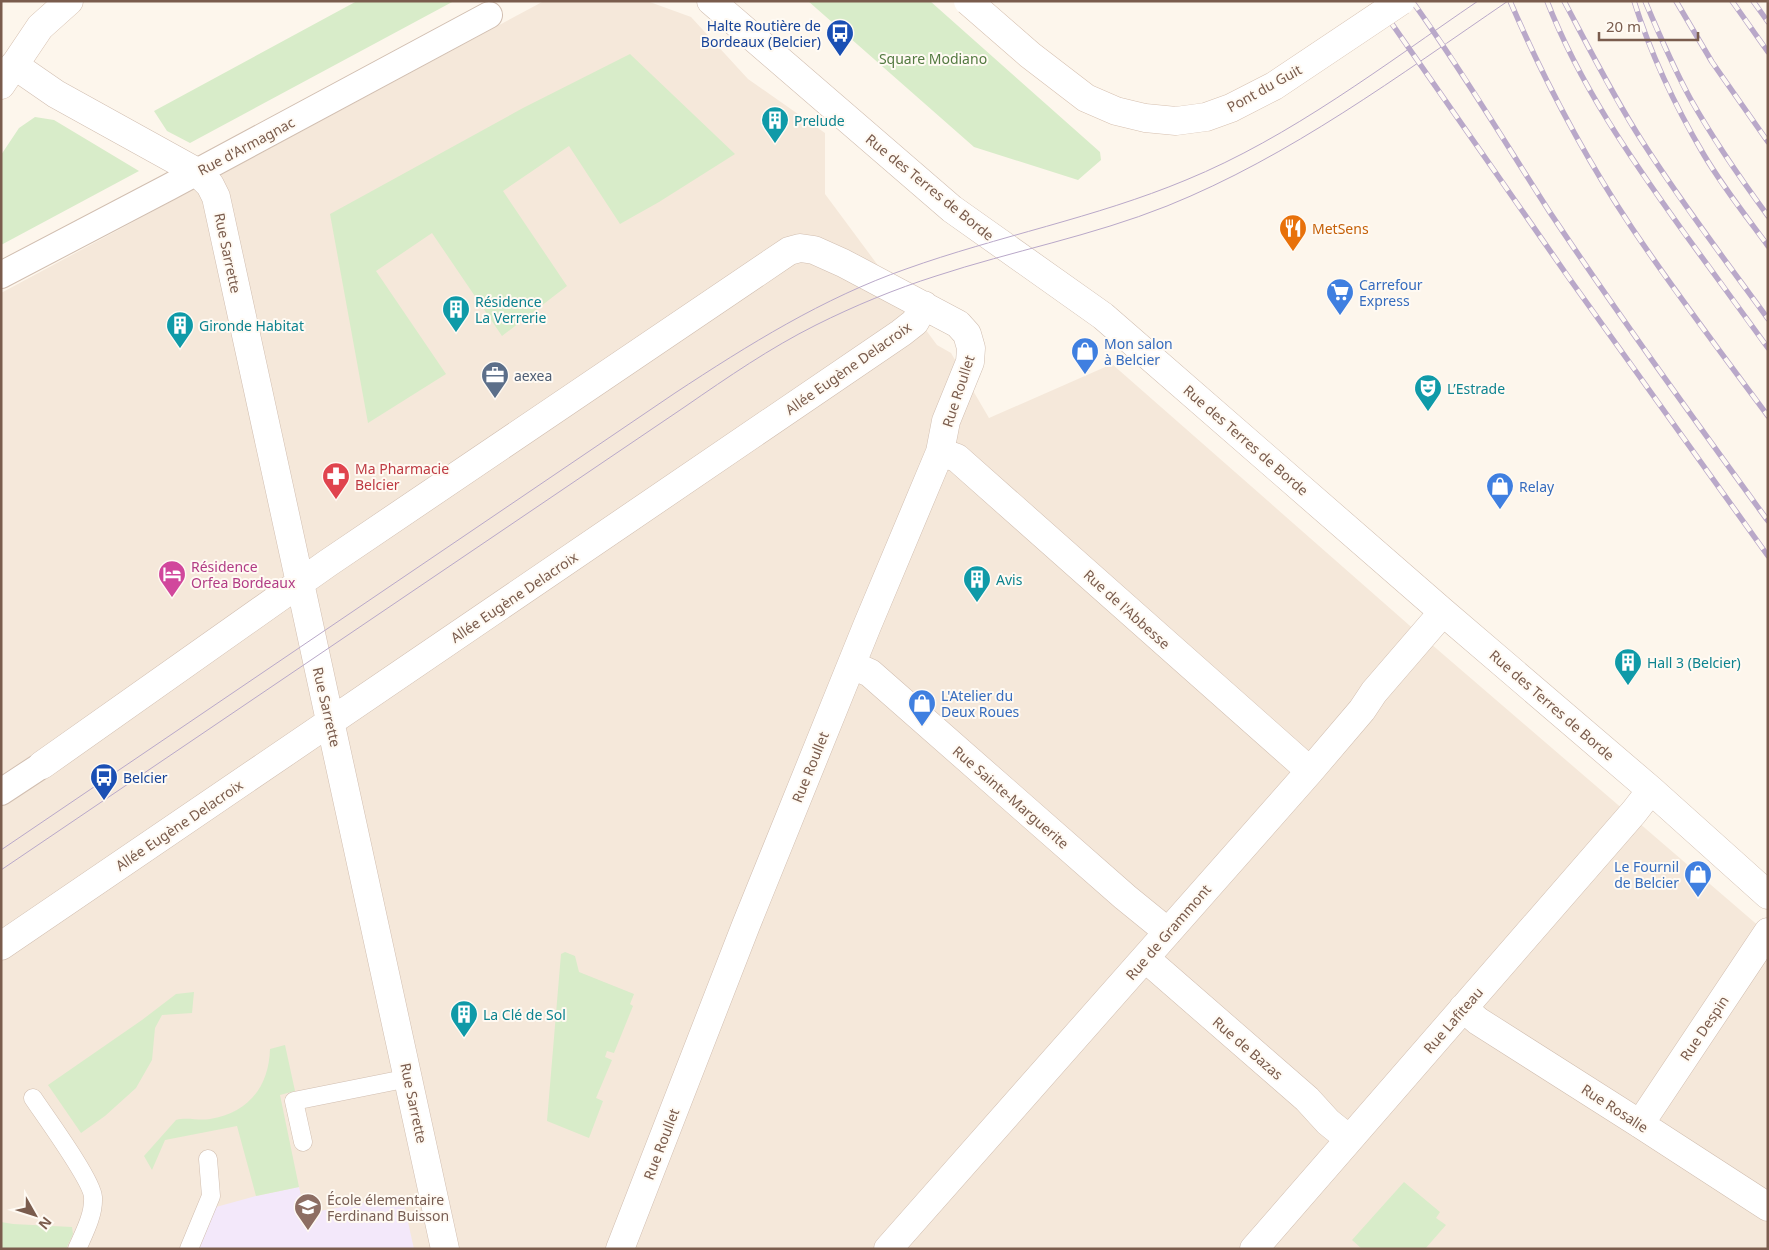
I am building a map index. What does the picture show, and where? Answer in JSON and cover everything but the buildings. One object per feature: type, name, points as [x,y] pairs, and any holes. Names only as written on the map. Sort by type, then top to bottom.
[{"type":"street","points":[[69,1],[40,27],[6,69],[56,94],[197,172]]},
{"type":"street","name":"Rue des Terres de Borde","points":[[711,1],[952,209],[1103,316],[1651,790],[1768,895]]},
{"type":"street","name":"Pont du Guit","points":[[968,1],[1030,55],[1086,98],[1123,113],[1145,118],[1176,121],[1206,117],[1232,108],[1274,86],[1401,1]]},
{"type":"street","name":"Rue d'Armagnac","points":[[1,276],[489,15]]},
{"type":"street","name":"Rue Sarrette","points":[[197,172],[210,185],[216,197],[446,1249]]},
{"type":"street","points":[[1,792],[301,583],[789,251],[800,248],[814,250],[843,262],[924,305]]},
{"type":"street","name":"Rue Roullet","points":[[620,1249],[746,925],[940,452],[946,421],[970,362],[971,348],[967,334],[958,324],[924,305]]},
{"type":"street","name":"Allée Eugène Delacroix","points":[[1,946],[901,333],[915,322],[924,305]]},
{"type":"street","name":"Rue de l'Abbesse","points":[[940,452],[957,458],[1310,771]]},
{"type":"street","name":"Rue de Grammont","points":[[888,1249],[1310,771],[1362,710],[1374,692],[1443,612]]},
{"type":"street","name":"Rue Sainte-Marguerite","points":[[852,665],[870,673],[1125,897],[1168,932]]},
{"type":"street","name":"Rue Lafiteau","points":[[1254,1249],[1634,812],[1651,790]]},
{"type":"street","name":"Rue Despin","points":[[1640,1124],[1768,932]]},
{"type":"street","name":"Rue de Bazas","points":[[1145,958],[1307,1099],[1328,1122],[1349,1140]]},
{"type":"street","name":"Rue Rosalie","points":[[1463,1008],[1478,1021],[1768,1208]]},
{"type":"lane","points":[[303,1142],[294,1100],[409,1078]]},
{"type":"lane","points":[[33,1098],[85,1176],[94,1196],[90,1220],[77,1249]]},
{"type":"lane","points":[[189,1249],[211,1196],[208,1159]]},
{"type":"shaded area","points":[[544,1],[647,1],[691,17],[748,79],[825,133],[825,194],[937,345],[951,353],[989,418],[1112,364],[1409,625],[1768,934],[1768,1249],[1,1249],[1,293]]},
{"type":"shaded area","name":"École élementaire Ferdinand Buisson","points":[[299,1187],[305,1214],[402,1195],[414,1249],[198,1249],[216,1207]]},
{"type":"green space","points":[[357,1],[454,1],[190,143],[167,131],[154,111]]},
{"type":"green space","name":"Square Modiano","points":[[808,1],[930,1],[1100,152],[1101,160],[1078,180],[974,147]]},
{"type":"green space","points":[[630,54],[735,154],[620,224],[569,146],[503,191],[567,286],[502,336],[432,233],[376,271],[446,374],[368,423],[330,214],[523,108]]},
{"type":"green space","points":[[35,117],[54,120],[139,171],[1,245],[1,155],[19,128]]},
{"type":"green space","points":[[565,952],[575,956],[579,972],[634,994],[630,1004],[633,1006],[614,1053],[607,1051],[605,1057],[612,1060],[596,1098],[603,1101],[589,1138],[547,1121],[561,954]]},
{"type":"green space","points":[[194,992],[192,1013],[162,1015],[155,1028],[152,1060],[136,1088],[105,1116],[81,1133],[48,1085],[176,994]]},
{"type":"green space","points":[[285,1045],[295,1091],[280,1095],[299,1187],[256,1196],[237,1126],[165,1140],[152,1170],[144,1156],[176,1120],[210,1119],[235,1111],[254,1096],[261,1086],[269,1063],[270,1049]]},
{"type":"green space","points":[[1404,1182],[1440,1212],[1436,1218],[1446,1225],[1425,1249],[1362,1249],[1352,1240]]},
{"type":"green space","points":[[1,1222],[72,1227],[73,1234],[66,1249],[1,1249]]},
{"type":"tram line","points":[[1,850],[675,393],[758,340],[845,294],[906,269],[1117,205],[1186,180],[1225,163],[1263,143],[1336,98],[1478,1]]},
{"type":"tram line","points":[[1,870],[718,384],[782,343],[845,311],[905,286],[1139,217],[1213,186],[1300,139],[1343,113],[1508,1]]},
{"type":"railway","points":[[1376,1],[1569,278],[1768,556]]},
{"type":"railway","points":[[1412,1],[1465,79],[1575,250],[1768,521]]},
{"type":"railway","points":[[1510,1],[1566,117],[1614,201],[1665,276],[1768,416]]},
{"type":"railway","points":[[1547,1],[1575,63],[1608,122],[1665,206],[1768,348]]},
{"type":"railway","points":[[1564,1],[1631,124],[1688,209],[1768,319]]},
{"type":"railway","points":[[1634,1],[1656,61],[1693,137],[1719,178],[1768,246]]},
{"type":"railway","points":[[1645,1],[1690,98],[1727,158],[1768,216]]},
{"type":"railway","points":[[1676,1],[1712,62],[1768,142]]},
{"type":"railway","points":[[1732,1],[1768,52]]},
{"type":"railway","points":[[1753,1],[1768,22]]},
{"type":"place","name":"Halte Routière de Bordeaux (Belcier)","points":[[840,57]]},
{"type":"place","name":"Prelude","points":[[775,144]]},
{"type":"place","name":"MetSens","points":[[1293,252]]},
{"type":"place","name":"Carrefour Express","points":[[1340,316]]},
{"type":"place","name":"Résidence La Verrerie","points":[[456,333]]},
{"type":"place","name":"Gironde Habitat","points":[[180,349]]},
{"type":"place","name":"Mon salon à Belcier","points":[[1085,375]]},
{"type":"place","name":"aexea","points":[[495,399]]},
{"type":"place","name":"L’Estrade","points":[[1428,412]]},
{"type":"place","name":"Ma Pharmacie Belcier","points":[[336,500]]},
{"type":"place","name":"Relay","points":[[1500,510]]},
{"type":"place","name":"Résidence Orfea Bordeaux","points":[[172,598]]},
{"type":"place","name":"Avis","points":[[977,603]]},
{"type":"place","name":"Hall 3 (Belcier)","points":[[1628,686]]},
{"type":"place","name":"L'Atelier du Deux Roues","points":[[922,727]]},
{"type":"place","name":"Belcier","points":[[104,801]]},
{"type":"place","name":"Le Fournil de Belcier","points":[[1698,898]]},
{"type":"place","name":"La Clé de Sol","points":[[464,1038]]},
{"type":"place","name":"École élementaire Ferdinand Buisson","points":[[308,1231]]}]
